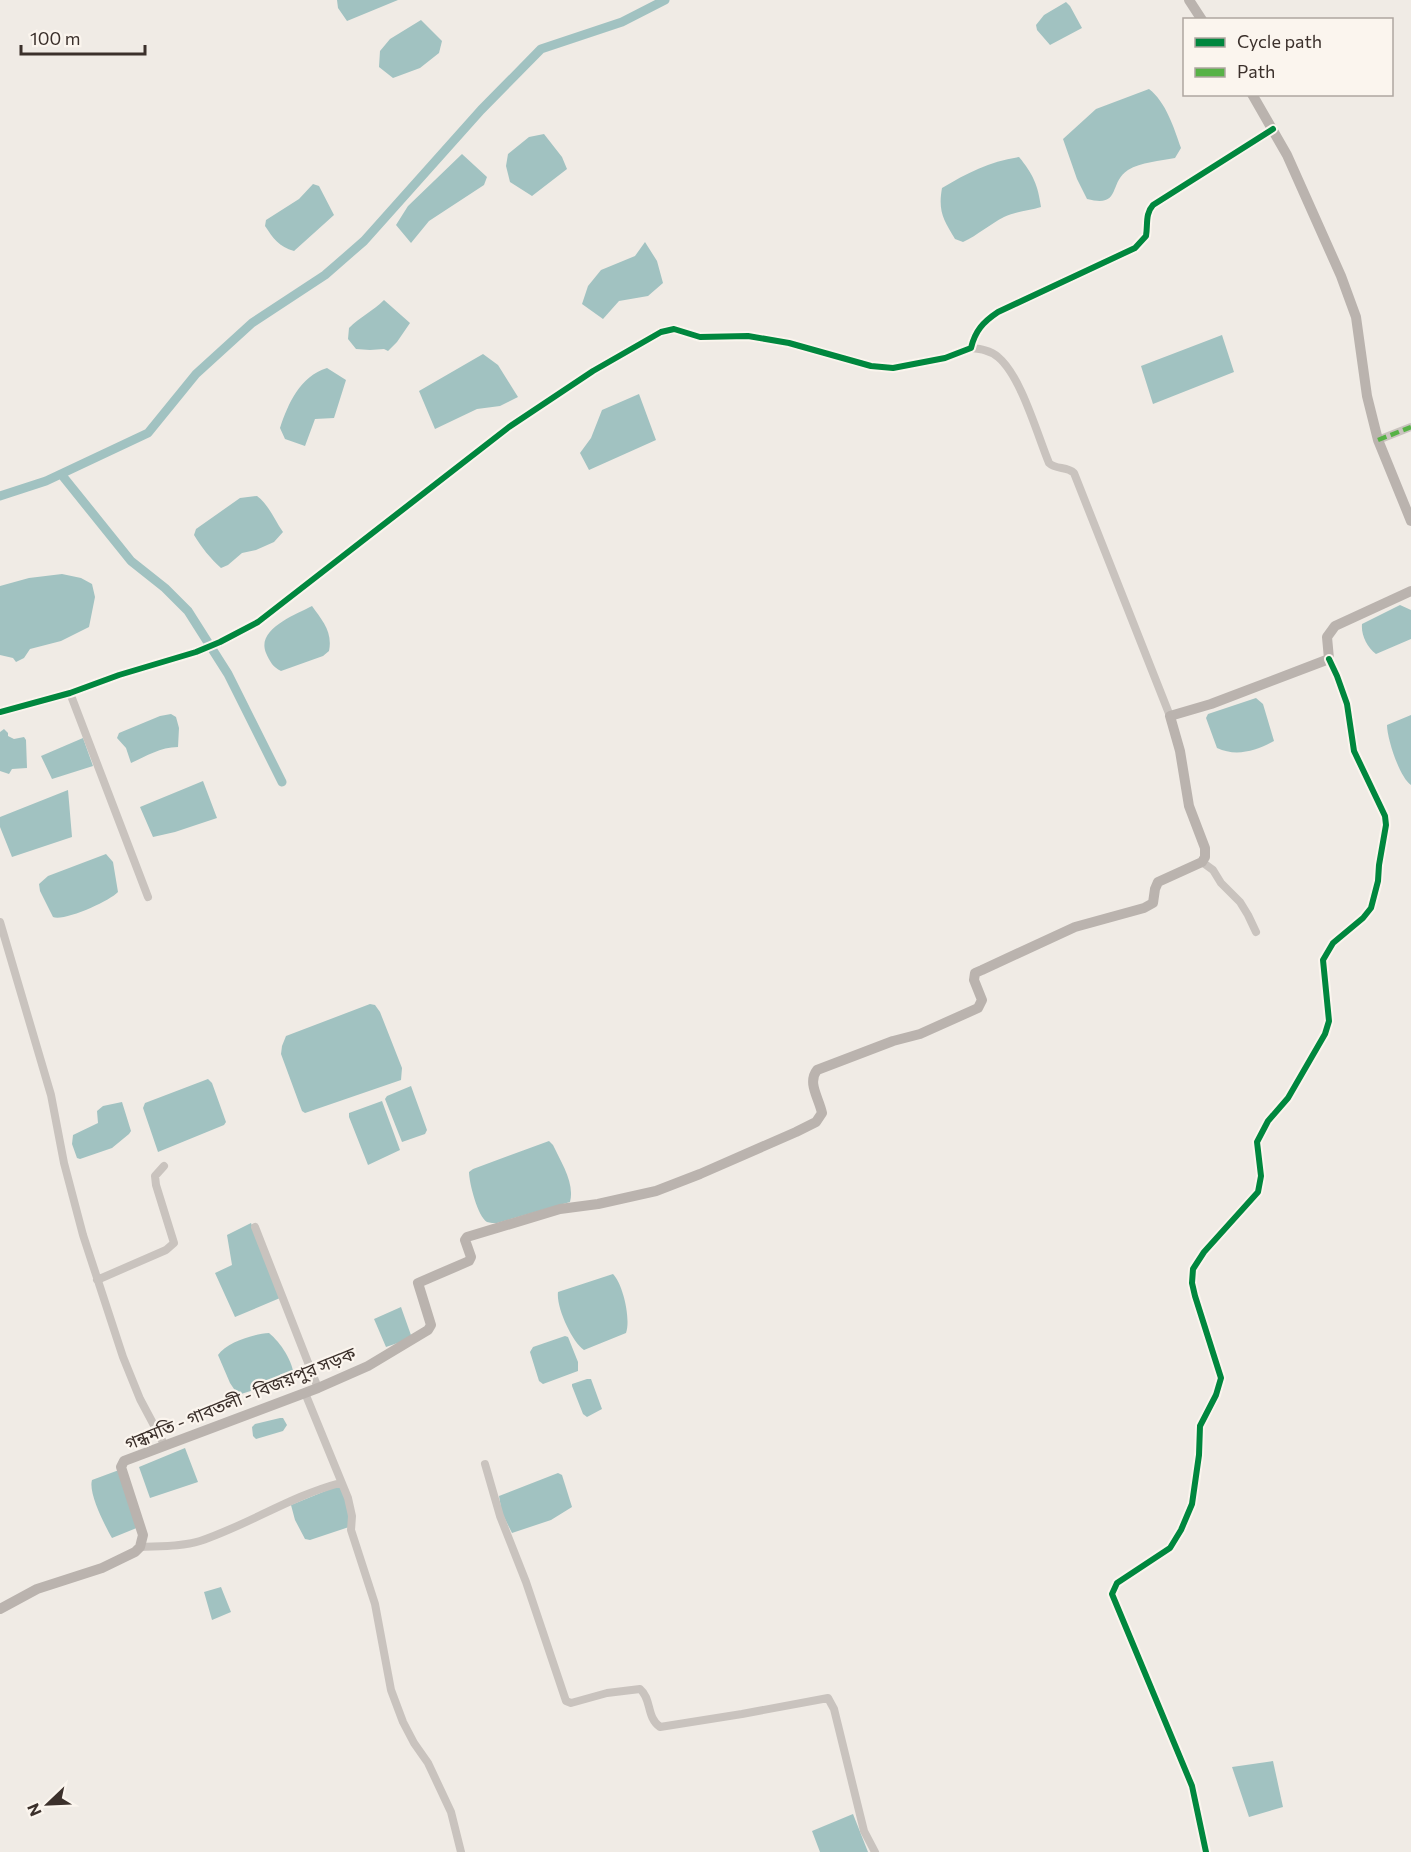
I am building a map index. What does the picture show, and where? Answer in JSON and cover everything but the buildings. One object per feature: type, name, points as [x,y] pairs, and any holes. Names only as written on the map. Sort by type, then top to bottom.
[{"type":"main road","points":[[1189,0],[1201,18]]},
{"type":"main road","points":[[1253,96],[1287,155],[1323,233],[1356,317],[1367,396],[1378,440],[1410,515]]},
{"type":"main road","points":[[1202,862],[1206,857],[1205,848],[1189,806],[1180,751],[1170,716],[1211,704],[1329,659],[1327,637],[1335,626],[1411,591]]},
{"type":"main road","name":"গন্ধমতি - গাবতলী - বিজয়পুর সড়ক","points":[[140,1547],[143,1535],[122,1464],[318,1388],[368,1366],[428,1330],[431,1325],[418,1283],[469,1261],[471,1257],[465,1240],[467,1237],[560,1209],[598,1204],[656,1191],[700,1174],[816,1122],[822,1113],[820,1101],[812,1085],[813,1076],[817,1070],[893,1041],[920,1034],[978,1008],[982,1000],[974,980],[975,974],[1075,927],[1144,908],[1154,903],[1158,882],[1202,862]]},
{"type":"main road","points":[[0,1609],[36,1588],[102,1568],[135,1552],[140,1547]]},
{"type":"street","points":[[971,348],[980,326],[998,312],[1135,248],[1146,236],[1148,210],[1153,205],[1273,129]]},
{"type":"street","points":[[0,712],[69,693],[196,651],[220,642],[258,622],[509,427],[593,371],[661,332],[674,329],[700,337],[748,336],[789,343],[871,366],[893,368],[945,358],[971,348],[985,350],[997,356],[1016,379],[1049,464],[1074,473],[1170,716]]},
{"type":"street","points":[[1378,440],[1411,427]]},
{"type":"street","points":[[1206,1852],[1192,1786],[1112,1594],[1117,1583],[1170,1548],[1192,1504],[1200,1455],[1200,1426],[1216,1395],[1221,1378],[1192,1283],[1193,1269],[1204,1252],[1258,1192],[1260,1176],[1257,1142],[1268,1121],[1288,1098],[1325,1034],[1329,1021],[1323,960],[1333,944],[1364,918],[1371,908],[1378,881],[1386,825],[1354,751],[1347,704],[1329,659]]},
{"type":"street","points":[[69,693],[148,897]]},
{"type":"street","points":[[1202,862],[1213,870],[1221,883],[1240,902],[1256,932]]},
{"type":"street","points":[[0,922],[51,1095],[64,1163],[97,1280],[131,1378],[153,1427],[165,1446]]},
{"type":"street","points":[[97,1280],[166,1250],[174,1243],[156,1185],[155,1176],[164,1166]]},
{"type":"street","points":[[255,1227],[318,1388]]},
{"type":"street","points":[[305,1393],[348,1498],[352,1516],[352,1532],[375,1604],[391,1689],[403,1722],[428,1763],[451,1812],[461,1852]]},
{"type":"street","points":[[485,1464],[500,1516],[526,1582],[566,1701],[571,1703],[607,1693],[640,1689],[646,1695],[654,1722],[660,1726],[828,1698],[834,1709],[864,1831],[875,1852]]},
{"type":"street","points":[[140,1547],[200,1541],[291,1500],[340,1483]]},
{"type":"water","points":[[337,0],[398,0],[347,21],[338,8]]},
{"type":"water","points":[[1066,2],[1082,28],[1050,45],[1037,30],[1036,25],[1044,15]]},
{"type":"water","points":[[421,20],[442,41],[439,53],[420,68],[393,78],[379,67],[380,51],[390,39]]},
{"type":"water","points":[[1149,89],[1165,108],[1181,148],[1175,158],[1145,163],[1128,170],[1118,181],[1110,197],[1105,200],[1087,199],[1077,179],[1063,139],[1096,109]]},
{"type":"water","points":[[544,134],[562,157],[567,169],[532,196],[510,182],[506,166],[508,154],[529,137]]},
{"type":"water","points":[[462,154],[487,177],[484,185],[429,221],[411,243],[396,225],[408,206]]},
{"type":"water","points":[[1019,157],[1034,180],[1041,207],[1004,217],[963,242],[955,239],[942,215],[942,188],[979,168]]},
{"type":"water","points":[[313,184],[319,186],[334,215],[294,251],[284,247],[274,238],[265,226],[266,220],[299,199]]},
{"type":"water","points":[[645,242],[657,261],[663,283],[648,296],[619,301],[603,319],[582,304],[588,286],[601,270],[635,256]]},
{"type":"water","points":[[384,300],[410,323],[388,351],[356,349],[348,339],[349,328]]},
{"type":"water","points":[[1222,335],[1234,372],[1153,404],[1141,366]]},
{"type":"water","points":[[483,354],[498,365],[518,397],[500,406],[477,409],[435,429],[419,391]]},
{"type":"water","points":[[327,368],[346,380],[334,418],[315,419],[305,446],[285,439],[280,428],[296,392],[309,377]]},
{"type":"water","points":[[639,394],[656,440],[589,470],[580,453],[591,438],[602,410]]},
{"type":"water","points":[[257,496],[268,508],[283,532],[274,542],[242,553],[221,568],[197,540],[194,535],[196,529],[240,498]]},
{"type":"water","points":[[62,574],[81,578],[92,584],[95,597],[89,627],[61,641],[30,649],[24,658],[16,662],[13,658],[0,655],[0,586],[29,578]]},
{"type":"water","points":[[1400,605],[1411,610],[1411,639],[1376,654],[1365,640],[1362,624]]},
{"type":"water","points":[[312,606],[328,632],[329,651],[323,656],[281,671],[272,664],[266,653],[264,644],[267,637],[287,618]]},
{"type":"water","points":[[1256,698],[1263,704],[1274,741],[1246,752],[1231,752],[1217,748],[1206,718],[1208,714]]},
{"type":"water","points":[[171,714],[176,717],[179,728],[178,747],[159,750],[131,763],[126,748],[117,738],[119,733],[160,716]]},
{"type":"water","points":[[1411,715],[1411,785],[1395,758],[1387,725]]},
{"type":"water","points":[[4,729],[8,736],[14,739],[24,737],[26,740],[27,768],[12,769],[9,774],[0,771],[0,732]]},
{"type":"water","points":[[83,738],[93,766],[52,779],[41,756]]},
{"type":"water","points":[[203,781],[217,818],[153,837],[140,807]]},
{"type":"water","points":[[68,790],[72,837],[12,857],[0,827],[0,817]]},
{"type":"water","points":[[106,854],[113,862],[118,892],[86,910],[58,918],[53,917],[40,891],[39,884],[48,876]]},
{"type":"water","points":[[370,1004],[375,1005],[380,1012],[402,1068],[401,1080],[305,1113],[302,1111],[281,1054],[286,1036]]},
{"type":"water","points":[[208,1079],[212,1083],[226,1122],[224,1125],[158,1152],[143,1108],[145,1103]]},
{"type":"water","points":[[411,1086],[427,1130],[425,1134],[402,1142],[385,1099]]},
{"type":"water","points":[[382,1101],[400,1150],[368,1165],[349,1113]]},
{"type":"water","points":[[122,1102],[131,1131],[129,1134],[112,1148],[77,1158],[72,1144],[73,1135],[98,1123],[97,1111],[103,1106]]},
{"type":"water","points":[[549,1141],[569,1180],[570,1202],[497,1223],[487,1222],[477,1207],[469,1172]]},
{"type":"water","points":[[251,1223],[280,1298],[235,1317],[215,1273],[232,1265],[227,1235]]},
{"type":"water","points":[[613,1274],[620,1285],[625,1302],[626,1333],[584,1350],[579,1346],[566,1324],[558,1292]]},
{"type":"water","points":[[401,1307],[412,1338],[386,1347],[374,1319]]},
{"type":"water","points":[[269,1333],[286,1353],[294,1377],[238,1395],[218,1355],[228,1346],[241,1340]]},
{"type":"water","points":[[568,1337],[578,1362],[578,1371],[543,1384],[539,1381],[530,1352],[533,1347]]},
{"type":"water","points":[[591,1379],[602,1409],[587,1417],[583,1414],[572,1384]]},
{"type":"water","points":[[283,1418],[287,1425],[283,1431],[256,1439],[253,1436],[252,1427],[255,1424]]},
{"type":"water","points":[[185,1448],[198,1482],[150,1498],[139,1467]]},
{"type":"water","points":[[119,1470],[139,1527],[112,1538],[95,1501],[91,1486],[92,1480]]},
{"type":"water","points":[[558,1473],[562,1475],[572,1507],[551,1520],[512,1533],[502,1513],[499,1496]]},
{"type":"water","points":[[340,1485],[347,1499],[349,1527],[310,1540],[305,1539],[295,1520],[291,1505]]},
{"type":"water","points":[[221,1587],[231,1612],[212,1620],[204,1592]]},
{"type":"water","points":[[1273,1761],[1283,1807],[1249,1817],[1232,1767]]},
{"type":"water","points":[[853,1814],[868,1852],[820,1852],[812,1831]]},
{"type":"waterway","points":[[0,496],[46,481],[148,433],[196,374],[252,323],[325,275],[364,241],[481,110],[541,49],[622,22],[665,0]]},
{"type":"waterway","points":[[61,474],[131,561],[165,588],[188,611],[228,674],[282,782]]},
{"type":"marked path","points":[[1378,440],[1411,427]]},
{"type":"cycle path","points":[[0,712],[70,693],[119,675],[196,652],[258,622],[509,427],[593,371],[661,332],[674,329],[700,337],[748,336],[789,343],[871,366],[893,368],[945,358],[971,348],[980,327],[998,312],[1135,248],[1146,236],[1148,216],[1153,205],[1273,129]]},
{"type":"cycle path","points":[[1206,1852],[1192,1786],[1112,1594],[1117,1583],[1170,1548],[1192,1504],[1199,1455],[1200,1426],[1216,1395],[1221,1378],[1195,1296],[1192,1283],[1193,1269],[1204,1252],[1258,1192],[1261,1176],[1257,1142],[1268,1121],[1288,1098],[1325,1034],[1329,1021],[1323,960],[1333,943],[1363,918],[1371,908],[1378,881],[1386,825],[1385,816],[1354,751],[1347,704],[1329,659]]}]
